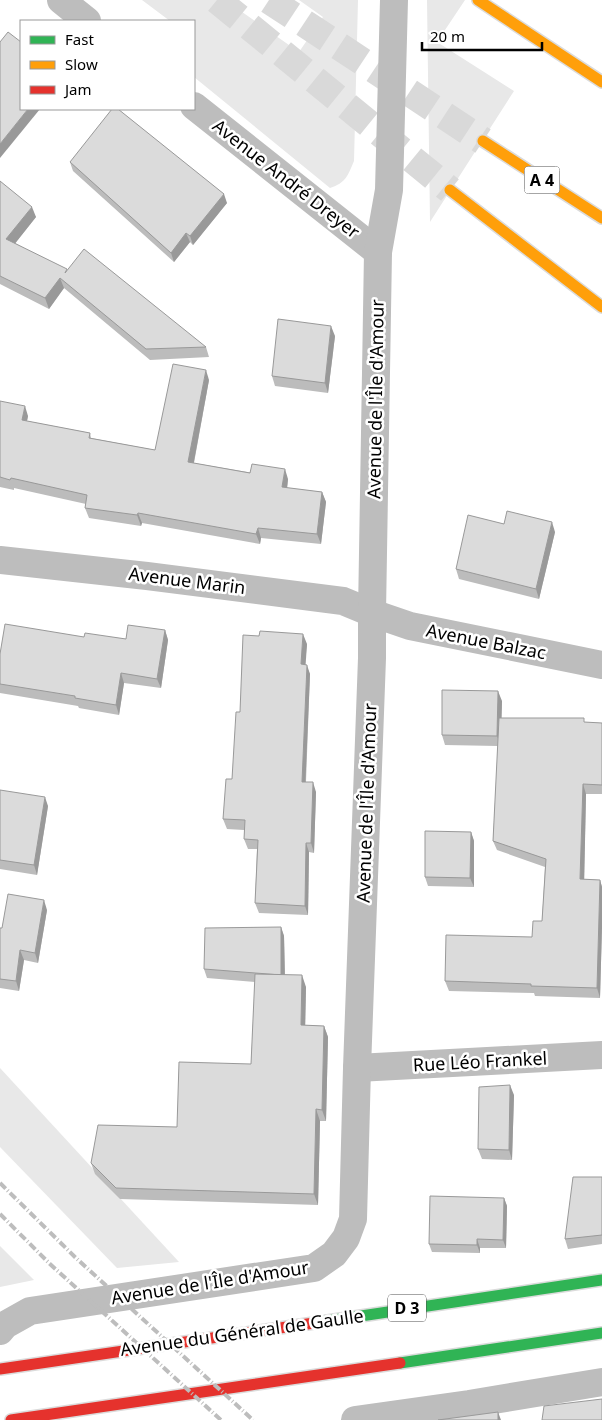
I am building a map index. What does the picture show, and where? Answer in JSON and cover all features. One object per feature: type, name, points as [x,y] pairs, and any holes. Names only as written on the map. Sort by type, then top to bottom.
[{"type":"main road","points":[[478,0],[602,82]]},
{"type":"main road","name":"A 4","points":[[483,141],[602,218]]},
{"type":"main road","points":[[450,190],[602,307]]},
{"type":"main road","name":"Avenue du Général de Gaulle","points":[[0,1369],[602,1280]]},
{"type":"main road","points":[[11,1420],[602,1332]]},
{"type":"street","points":[[60,0],[86,20]]},
{"type":"street","name":"Avenue de l'Île d'Amour","points":[[0,1331],[5,1325],[30,1311],[314,1268],[334,1254],[346,1238],[354,1219],[357,1068],[372,658],[378,252],[389,190],[394,0]]},
{"type":"street","name":"Avenue André Dreyer","points":[[195,107],[378,252]]},
{"type":"street","name":"Avenue Marin","points":[[0,560],[147,576],[343,601],[372,613]]},
{"type":"street","name":"Avenue Balzac","points":[[372,613],[410,626],[602,665]]},
{"type":"street","name":"Rue Léo Frankel","points":[[357,1068],[602,1055]]},
{"type":"street","points":[[355,1420],[469,1404],[602,1382]]},
{"type":"shaded area","points":[[142,0],[225,0],[299,52],[323,17],[299,0],[358,0],[354,161],[343,181],[330,188],[195,78],[195,20],[169,20]]},
{"type":"shaded area","points":[[427,0],[465,0],[437,42],[514,91],[430,222]]},
{"type":"shaded area","points":[[0,1068],[179,1262],[117,1268],[0,1147]]},
{"type":"shaded area","points":[[0,1246],[34,1280],[0,1287]]},
{"type":"building","points":[[8,32],[20,41],[20,110],[27,110],[0,144],[0,42]]},
{"type":"building","points":[[111,110],[119,110],[224,194],[190,236],[186,233],[171,253],[70,162]]},
{"type":"building","points":[[0,181],[32,207],[6,239],[67,269],[65,273],[84,249],[206,347],[146,349],[60,278],[45,298],[0,276]]},
{"type":"building","points":[[278,319],[331,326],[325,383],[272,376]]},
{"type":"building","points":[[173,364],[206,370],[188,462],[250,473],[252,464],[285,469],[282,487],[322,492],[317,534],[258,528],[256,534],[138,513],[137,515],[85,508],[87,495],[0,477],[0,401],[25,406],[22,420],[90,433],[89,438],[155,450]]},
{"type":"building","points":[[507,511],[552,522],[536,589],[456,569],[468,515],[504,524]]},
{"type":"building","points":[[5,624],[84,637],[85,633],[126,639],[128,625],[165,630],[157,679],[121,673],[116,705],[75,698],[75,696],[0,684],[0,654]]},
{"type":"building","points":[[260,631],[303,634],[301,664],[307,665],[302,782],[313,782],[311,843],[306,843],[305,906],[255,903],[258,840],[244,839],[245,820],[223,819],[226,779],[232,779],[236,712],[240,712],[243,635],[259,636]]},
{"type":"building","points":[[442,690],[498,691],[497,736],[442,735]]},
{"type":"building","points":[[499,718],[584,718],[584,722],[602,723],[602,785],[583,784],[580,879],[600,880],[597,988],[445,981],[446,935],[532,937],[533,921],[542,921],[546,859],[493,841]]},
{"type":"building","points":[[0,790],[45,797],[34,865],[0,860]]},
{"type":"building","points":[[425,831],[471,832],[470,878],[425,877]]},
{"type":"building","points":[[8,894],[44,900],[35,953],[20,950],[16,981],[0,979],[0,928],[2,928]]},
{"type":"building","points":[[281,927],[281,975],[204,969],[205,928]]},
{"type":"building","points":[[255,974],[302,975],[301,1025],[324,1026],[322,1110],[316,1109],[314,1194],[116,1188],[91,1163],[98,1125],[177,1127],[179,1062],[251,1064]]},
{"type":"building","points":[[510,1085],[509,1150],[478,1149],[479,1087]]},
{"type":"building","points":[[573,1177],[602,1177],[602,1235],[565,1239]]},
{"type":"building","points":[[430,1196],[504,1198],[503,1240],[477,1239],[477,1245],[429,1244]]},
{"type":"building","points":[[602,1399],[602,1420],[542,1420],[544,1406]]},
{"type":"building","points":[[498,1412],[498,1420],[438,1420]]},
{"type":"tunnel","points":[[217,0],[450,190]]},
{"type":"tunnel","points":[[269,0],[483,141]]},
{"type":"railway","points":[[0,1183],[76,1258],[253,1420]]},
{"type":"railway","points":[[0,1214],[50,1264],[221,1420]]},
{"type":"traffic: fast","points":[[314,1323],[602,1280]]},
{"type":"traffic: fast","points":[[400,1363],[602,1333]]},
{"type":"traffic: slow","points":[[478,0],[602,82]]},
{"type":"traffic: slow","points":[[483,141],[602,218]]},
{"type":"traffic: slow","points":[[450,190],[602,307]]},
{"type":"traffic: jam","points":[[0,1369],[314,1323]]},
{"type":"traffic: jam","points":[[11,1420],[400,1363]]}]
